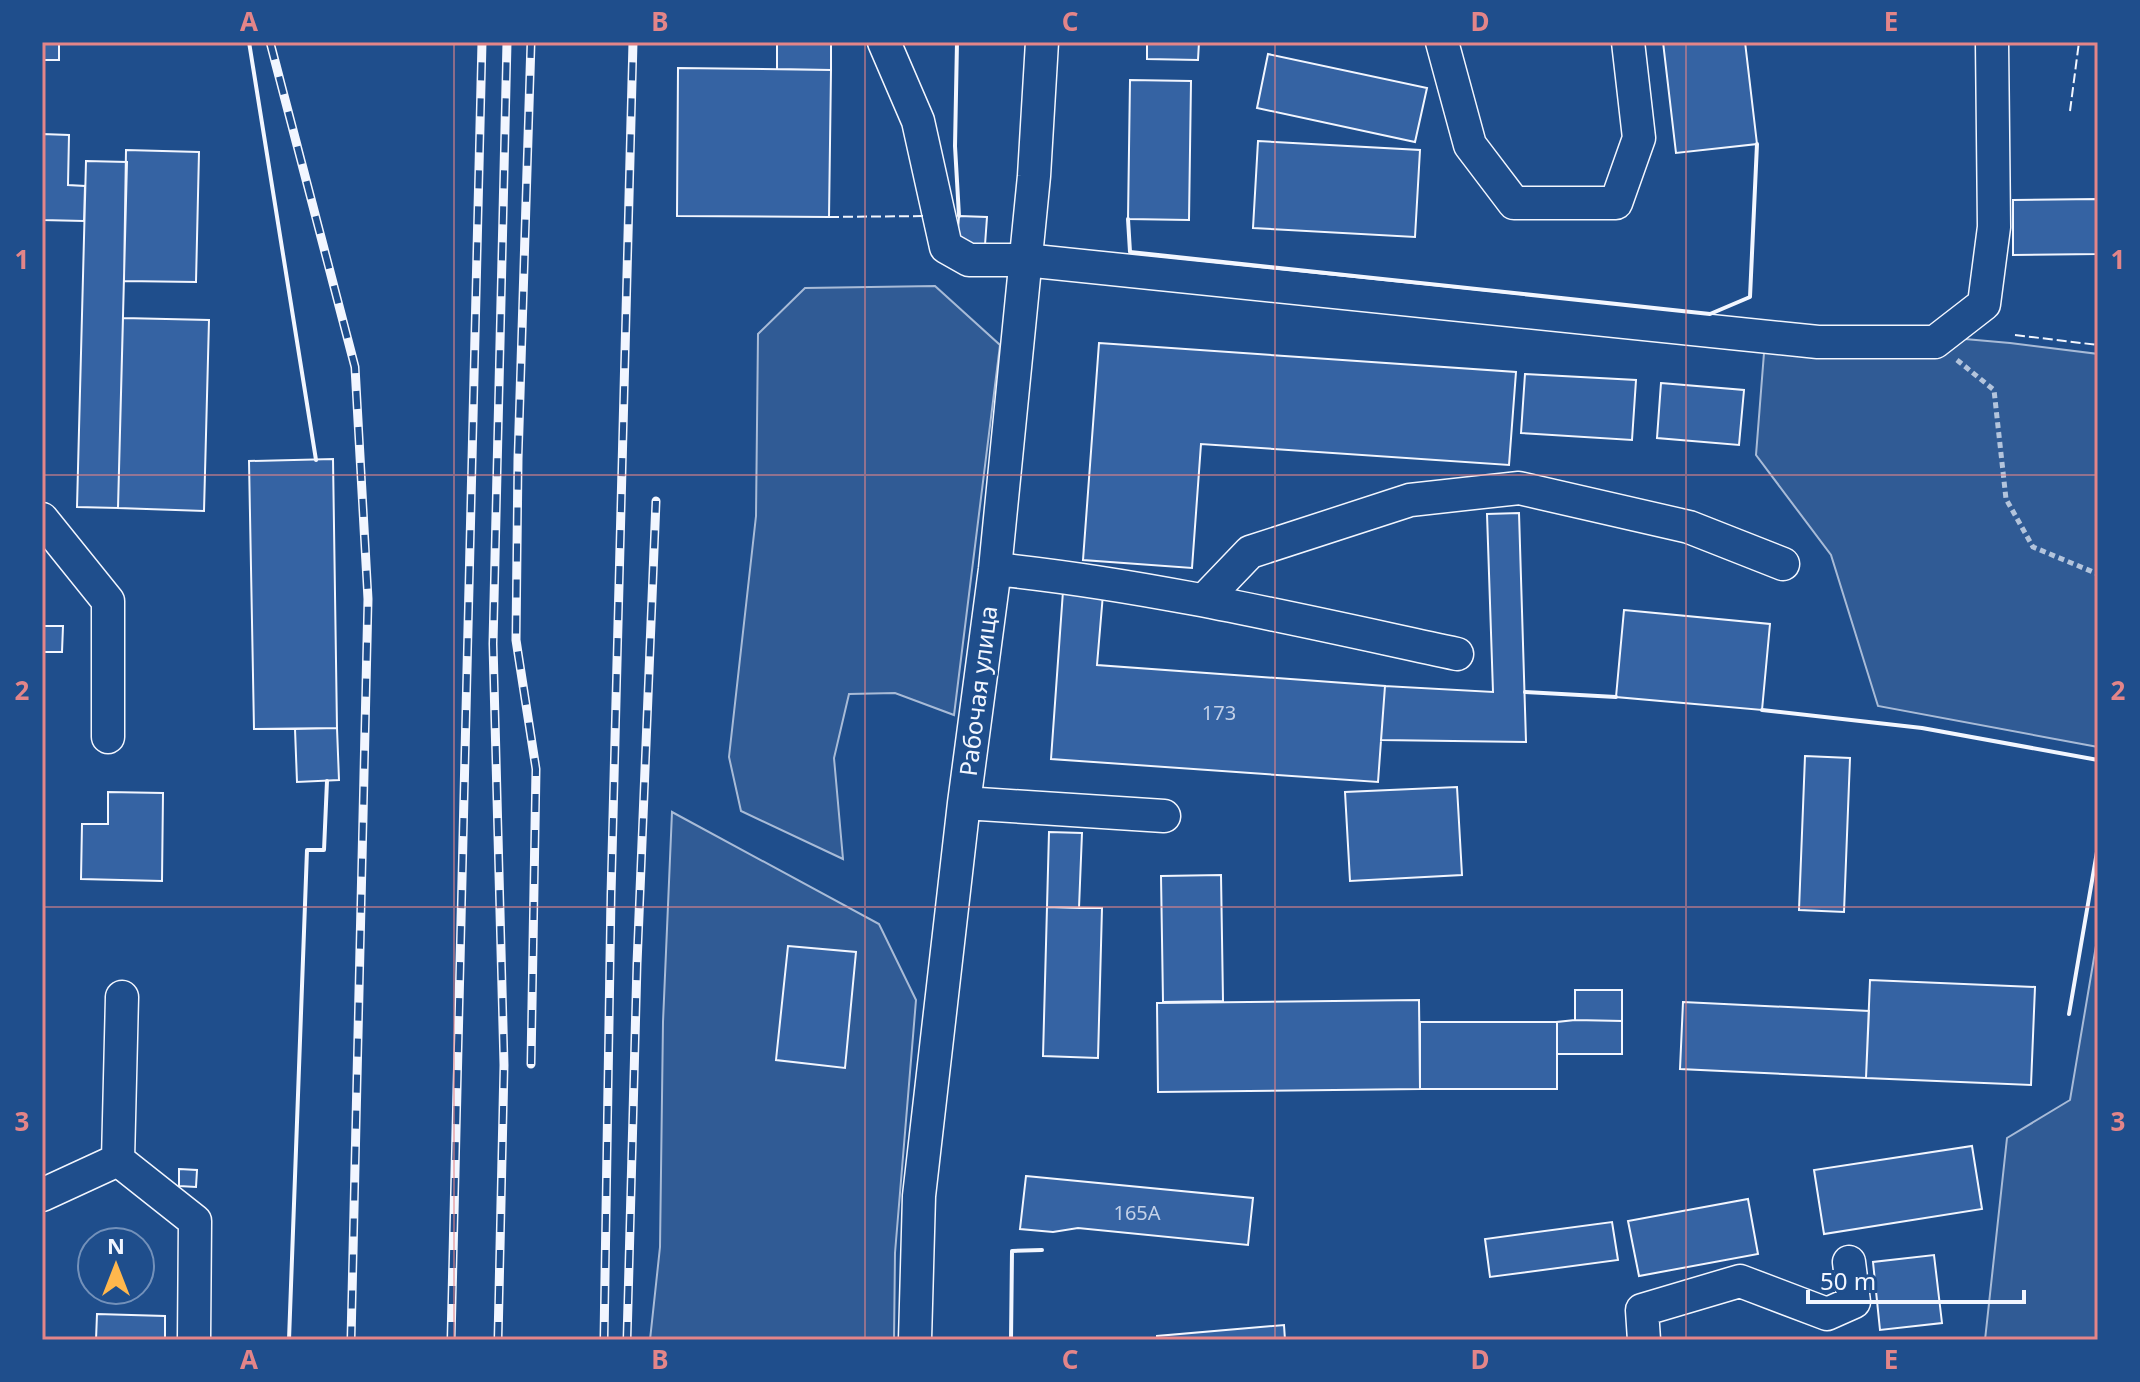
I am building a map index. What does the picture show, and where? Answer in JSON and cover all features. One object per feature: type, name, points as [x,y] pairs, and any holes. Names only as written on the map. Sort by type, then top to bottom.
[{"type":"street","points":[[884,42],[918,121],[946,247],[969,260],[1025,260],[1818,342],[1935,342],[1984,304],[1994,227],[1992,42]]},
{"type":"street","name":"Рабочая улица","points":[[915,1340],[919,1196],[964,803],[995,569],[1034,176],[1042,42]]},
{"type":"street","points":[[1442,42],[1470,145],[1514,203],[1616,203],[1639,138],[1628,42]]},
{"type":"street","points":[[1205,599],[1250,552],[1410,500],[1519,488],[1689,527],[1783,564]]},
{"type":"street","points":[[42,519],[108,601],[108,737]]},
{"type":"street","points":[[995,569],[1082,578],[1205,599],[1457,654]]},
{"type":"street","points":[[964,803],[1164,816]]},
{"type":"street","points":[[118,1160],[122,997]]},
{"type":"street","points":[[42,1195],[118,1160]]},
{"type":"street","points":[[118,1160],[195,1221],[194,1340]]},
{"type":"street","points":[[1644,1340],[1642,1310],[1740,1281],[1827,1314],[1854,1302],[1849,1262]]},
{"type":"path","points":[[1935,342],[1994,390],[2006,499],[2033,547],[2098,574]]},
{"type":"shaded area","points":[[935,286],[1000,345],[954,715],[895,693],[849,694],[834,758],[843,859],[741,811],[729,757],[756,516],[758,334],[805,288]]},
{"type":"shaded area","points":[[1773,322],[2098,354],[2098,747],[1878,706],[1831,555],[1756,455],[1764,353]]},
{"type":"shaded area","points":[[672,812],[879,924],[916,1000],[895,1253],[894,1340],[650,1340],[660,1247],[663,1022]]},
{"type":"shaded area","points":[[2098,934],[2098,1340],[1985,1340],[2007,1138],[2070,1100]]},
{"type":"building","points":[[42,42],[59,42],[59,60],[42,60]]},
{"type":"building","points":[[777,42],[831,42],[831,70],[777,69]]},
{"type":"building","points":[[1147,42],[1199,42],[1198,60],[1147,59]]},
{"type":"building","points":[[1663,42],[1745,42],[1757,144],[1676,153]]},
{"type":"building","points":[[1268,54],[1427,88],[1415,142],[1257,108]]},
{"type":"building","points":[[678,68],[831,70],[829,217],[677,216]]},
{"type":"building","points":[[1130,80],[1191,81],[1189,220],[1128,219]]},
{"type":"building","points":[[42,134],[69,135],[68,185],[85,186],[84,221],[42,220]]},
{"type":"building","points":[[1258,141],[1420,150],[1415,237],[1253,228]]},
{"type":"building","points":[[126,150],[199,152],[196,282],[124,281]]},
{"type":"building","points":[[86,161],[127,162],[118,508],[77,507]]},
{"type":"building","points":[[2098,199],[2098,254],[2013,255],[2013,200]]},
{"type":"building","points":[[959,216],[987,217],[985,245],[957,244]]},
{"type":"building","points":[[123,318],[209,320],[204,511],[118,508]]},
{"type":"building","points":[[1099,343],[1516,372],[1509,465],[1201,444],[1192,568],[1083,560]]},
{"type":"building","points":[[1525,374],[1636,380],[1632,440],[1521,433]]},
{"type":"building","points":[[1661,383],[1744,390],[1739,445],[1657,438]]},
{"type":"building","points":[[333,459],[337,728],[254,729],[249,461]]},
{"type":"building","points":[[1519,513],[1526,742],[1381,740],[1385,686],[1493,692],[1487,514]]},
{"type":"building","points":[[1063,591],[1103,594],[1097,665],[1385,686],[1378,782],[1051,759]]},
{"type":"building","points":[[1624,610],[1770,624],[1762,710],[1616,697]]},
{"type":"building","points":[[42,626],[63,626],[62,652],[42,652]]},
{"type":"building","points":[[337,728],[339,780],[297,782],[295,729]]},
{"type":"building","points":[[1805,756],[1850,758],[1844,912],[1799,910]]},
{"type":"building","points":[[1457,787],[1462,875],[1350,881],[1345,792]]},
{"type":"building","points":[[108,792],[163,793],[162,881],[81,879],[82,824],[108,824]]},
{"type":"building","points":[[1049,832],[1082,833],[1079,908],[1047,907]]},
{"type":"building","points":[[1221,875],[1223,1001],[1163,1002],[1161,876]]},
{"type":"building","points":[[1047,907],[1102,908],[1098,1058],[1043,1056]]},
{"type":"building","points":[[788,946],[856,952],[845,1068],[776,1060]]},
{"type":"building","points":[[1870,980],[2035,987],[2031,1085],[1866,1078]]},
{"type":"building","points":[[1575,990],[1622,990],[1622,1021],[1575,1020]]},
{"type":"building","points":[[1419,1000],[1420,1089],[1158,1092],[1157,1003]]},
{"type":"building","points":[[1683,1002],[1869,1011],[1866,1078],[1680,1069]]},
{"type":"building","points":[[1622,1021],[1622,1054],[1557,1054],[1557,1022]]},
{"type":"building","points":[[1420,1022],[1557,1022],[1557,1089],[1420,1089]]},
{"type":"building","points":[[1972,1146],[1982,1209],[1824,1234],[1814,1170]]},
{"type":"building","points":[[179,1169],[197,1170],[196,1187],[179,1186]]},
{"type":"building","points":[[1026,1176],[1253,1198],[1248,1245],[1078,1228],[1053,1232],[1020,1229]]},
{"type":"building","points":[[1748,1199],[1758,1254],[1639,1276],[1628,1221]]},
{"type":"building","points":[[1612,1222],[1618,1260],[1490,1277],[1485,1239]]},
{"type":"building","points":[[1934,1255],[1942,1323],[1880,1330],[1873,1262]]},
{"type":"building","points":[[97,1314],[165,1316],[165,1340],[96,1340]]},
{"type":"building","points":[[1284,1325],[1285,1340],[1157,1340],[1157,1336]]},
{"type":"railway","points":[[270,42],[355,367],[368,599],[351,1340]]},
{"type":"railway","points":[[451,1340],[482,42]]},
{"type":"railway","points":[[498,1340],[504,1065],[493,644],[507,42]]},
{"type":"railway","points":[[531,42],[518,459],[516,640],[536,769],[531,1064]]},
{"type":"railway","points":[[604,1340],[611,895],[633,42]]},
{"type":"railway","points":[[627,1340],[637,964],[656,501]]},
{"type":"fence","points":[[2070,111],[2079,42]]},
{"type":"fence","points":[[829,217],[927,216]]},
{"type":"fence","points":[[2015,335],[2098,345]]},
{"type":"wall","points":[[249,42],[316,460]]},
{"type":"wall","points":[[957,42],[955,146],[959,216]]},
{"type":"wall","points":[[1128,219],[1130,252],[1710,314],[1750,297],[1757,144]]},
{"type":"wall","points":[[1525,692],[1616,697]]},
{"type":"wall","points":[[1762,710],[1922,728],[2098,760]]},
{"type":"wall","points":[[289,1340],[307,850],[324,850],[327,781]]},
{"type":"wall","points":[[2069,1014],[2098,846]]},
{"type":"wall","points":[[1011,1340],[1012,1251],[1042,1250]]}]
